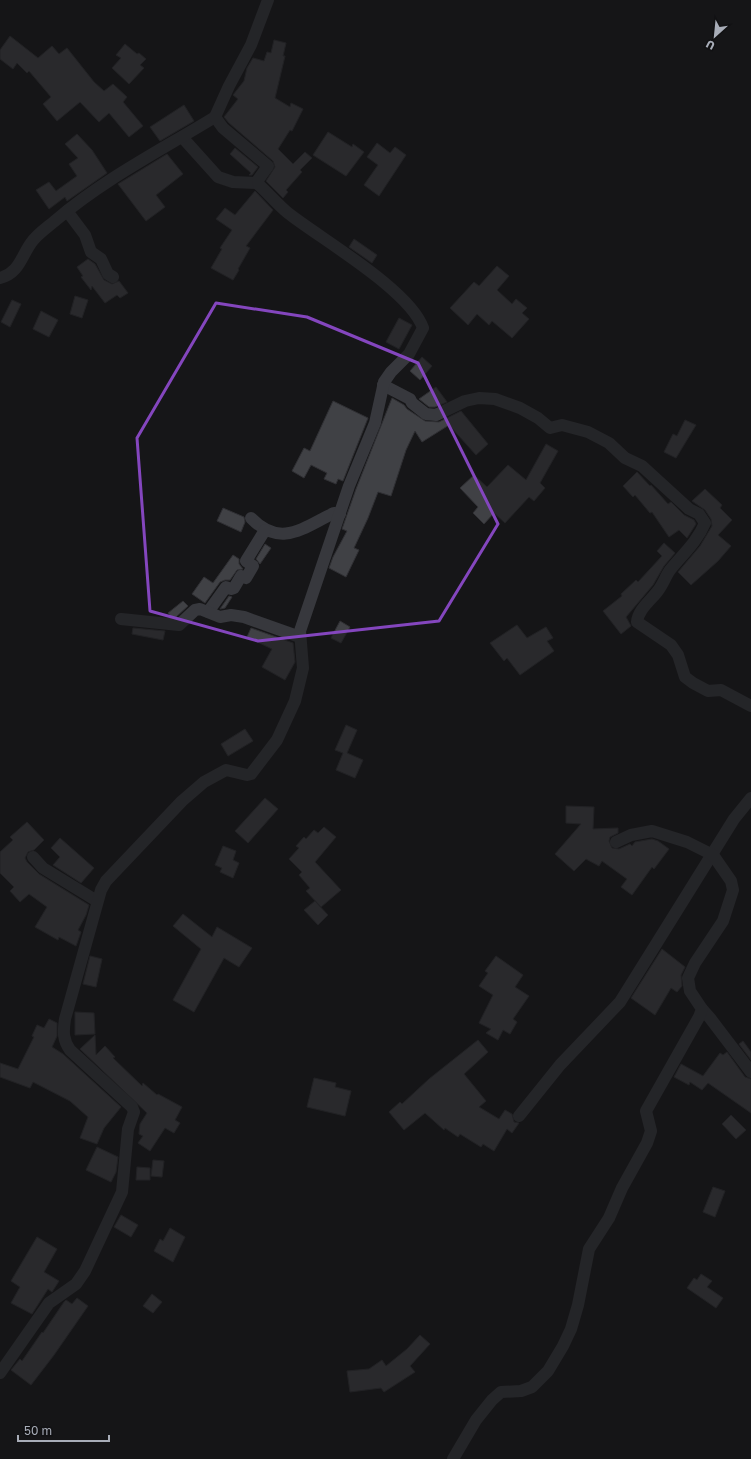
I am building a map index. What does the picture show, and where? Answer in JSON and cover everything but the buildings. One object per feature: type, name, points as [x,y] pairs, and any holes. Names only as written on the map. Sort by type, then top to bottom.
[{"type":"street","points":[[0,278],[11,274],[21,262],[31,242],[67,211],[148,155],[182,137],[215,116],[251,45],[268,0]]},
{"type":"street","points":[[215,116],[223,128],[268,166],[258,183]]},
{"type":"street","points":[[2,1365],[49,1303],[76,1284],[85,1271],[122,1192],[128,1129],[134,1112],[132,1107],[70,1050],[65,1043],[63,1034],[65,1019],[97,901],[106,881],[182,801],[204,782],[226,770],[247,775],[251,774],[262,762],[277,740],[294,701],[303,668],[300,631],[340,514],[375,422],[385,379],[414,348],[423,328],[421,322],[395,292],[287,212],[258,183],[233,182],[218,177],[182,137]]},
{"type":"street","points":[[67,211],[85,235],[91,252],[101,259],[108,274],[113,277]]},
{"type":"street","points":[[383,385],[410,398],[412,403],[426,414],[436,415],[472,399],[495,399],[520,408],[538,418],[550,428],[562,425],[588,432],[609,443],[625,458],[642,466],[689,509],[699,514],[705,523],[699,537],[669,572],[658,592],[649,600],[638,617],[637,622],[671,645],[678,655],[685,677],[693,683],[708,691],[721,690],[751,706]]},
{"type":"street","points":[[251,518],[265,530],[276,533],[297,533],[334,513],[340,514]]},
{"type":"street","points":[[208,612],[226,586],[231,590],[234,588],[241,576],[246,578],[253,566],[246,561],[265,530]]},
{"type":"street","points":[[121,619],[179,625],[195,610],[208,612],[220,617],[231,615],[244,617],[300,637]]},
{"type":"street","points":[[519,1116],[560,1065],[620,1002],[713,855],[734,819],[751,798]]},
{"type":"street","points":[[616,842],[631,835],[652,831],[687,842],[713,855],[731,881],[733,890],[721,926],[695,964],[688,978],[690,991],[702,1009],[751,1072]]},
{"type":"street","points":[[33,856],[43,868],[97,901]]},
{"type":"street","points":[[453,1459],[476,1420],[492,1400],[501,1392],[521,1391],[532,1387],[548,1371],[564,1346],[572,1328],[578,1305],[589,1249],[609,1218],[622,1188],[647,1143],[651,1131],[646,1111],[699,1017],[702,1009]]},
{"type":"highlighted area","points":[[216,303],[307,317],[418,363],[498,524],[439,621],[258,641],[150,611],[137,438]]}]
